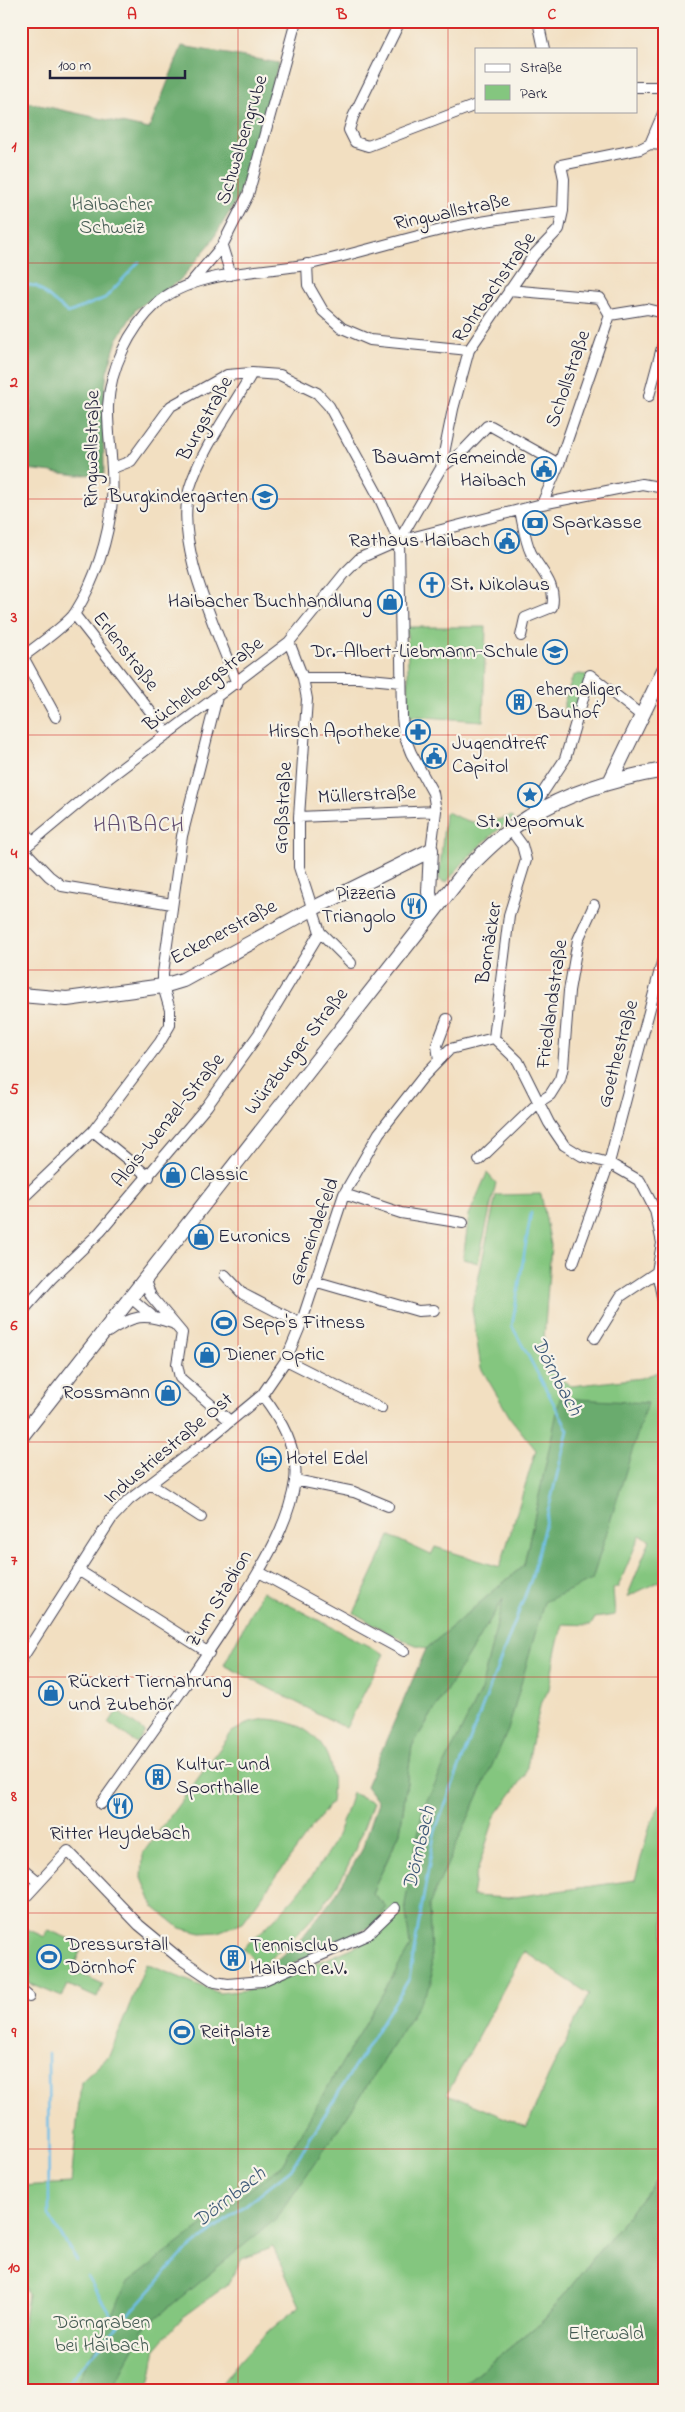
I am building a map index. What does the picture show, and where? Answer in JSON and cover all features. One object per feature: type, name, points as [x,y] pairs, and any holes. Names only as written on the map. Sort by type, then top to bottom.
[{"type":"main road","points":[[610,782],[664,670]]},
{"type":"main road","name":"Würzburger Straße","points":[[21,1437],[467,869],[510,830],[534,814],[610,782],[664,770]]},
{"type":"main road","points":[[431,850],[428,892],[430,899],[437,905]]},
{"type":"main road","name":"Eckenerstraße","points":[[21,995],[67,998],[163,986],[183,980],[312,909],[431,850]]},
{"type":"street","name":"Schwalbengrube","points":[[189,285],[222,246],[248,195],[296,21]]},
{"type":"street","points":[[400,21],[353,117],[349,130],[352,144],[368,146],[475,105]]},
{"type":"street","points":[[538,21],[544,48]]},
{"type":"street","points":[[638,87],[664,87]]},
{"type":"street","points":[[664,111],[650,144],[664,146]]},
{"type":"street","name":"Rohrbachstraße","points":[[399,542],[441,468],[452,409],[469,350],[534,255],[559,229],[563,211],[564,178],[562,165],[640,149],[650,144]]},
{"type":"street","name":"Ringwallstraße","points":[[22,657],[74,614],[92,578],[104,541],[112,502],[113,468],[108,406],[114,371],[129,339],[142,319],[157,303],[189,285],[231,275],[307,264],[446,229],[507,217],[563,211]]},
{"type":"street","points":[[222,246],[231,275]]},
{"type":"street","points":[[307,264],[308,285],[323,311],[342,328],[370,340],[469,350]]},
{"type":"street","points":[[509,290],[600,298],[610,315]]},
{"type":"street","name":"Schollstraße","points":[[542,504],[559,464],[610,315],[647,309],[664,313]]},
{"type":"street","points":[[650,396],[664,340]]},
{"type":"street","points":[[113,468],[131,461],[171,406],[227,375],[252,373],[280,375],[318,393],[329,406],[371,482],[399,542],[401,682],[404,735],[433,793],[436,811],[431,850]]},
{"type":"street","name":"Burgstraße","points":[[237,684],[191,559],[187,517],[190,488],[200,463],[252,373]]},
{"type":"street","points":[[441,468],[463,451],[487,426],[491,426],[559,464]]},
{"type":"street","name":"Büchelbergstraße","points":[[22,850],[110,777],[237,684],[290,642],[345,573],[360,558],[399,542],[542,504],[642,484],[664,488]]},
{"type":"street","points":[[520,510],[530,552],[550,581],[555,596],[552,606],[525,618],[521,636]]},
{"type":"street","name":"Erlenstraße","points":[[74,614],[168,734]]},
{"type":"street","name":"Großstraße","points":[[290,642],[303,678],[307,699],[307,725],[299,817],[299,868],[320,932],[351,963]]},
{"type":"street","points":[[22,657],[56,717]]},
{"type":"street","points":[[534,814],[536,803],[565,759],[590,675],[642,716]]},
{"type":"street","points":[[303,678],[359,678],[401,682]]},
{"type":"street","points":[[21,1200],[93,1131],[160,1042],[170,1025],[170,1010],[163,986],[172,904],[182,836],[217,698]]},
{"type":"street","name":"Müllerstraße","points":[[299,817],[436,811]]},
{"type":"street","points":[[21,825],[32,842]]},
{"type":"street","name":"Bornäcker","points":[[494,1038],[509,914],[526,860],[522,844],[510,830]]},
{"type":"street","points":[[22,850],[62,886],[172,904]]},
{"type":"street","name":"Friedlandstraße","points":[[479,1160],[539,1102],[550,1095],[560,1080],[564,1067],[569,991],[578,940],[594,905]]},
{"type":"street","name":"Alois-Wenzel-Straße","points":[[21,1313],[51,1279],[100,1232],[149,1177],[207,1106],[258,1035],[320,932]]},
{"type":"street","name":"Goethestraße","points":[[573,1263],[609,1163],[664,954]]},
{"type":"street","points":[[438,1060],[437,1045],[447,1019]]},
{"type":"street","points":[[494,1038],[518,1061],[549,1123],[564,1145],[582,1156],[609,1163],[640,1181],[655,1210],[663,1243],[657,1272],[664,1306]]},
{"type":"street","name":"Gemeindefeld","points":[[262,1394],[286,1360],[301,1324],[344,1194],[379,1133],[423,1077],[450,1049],[494,1038]]},
{"type":"street","points":[[93,1131],[149,1177]]},
{"type":"street","points":[[344,1194],[401,1213],[463,1223]]},
{"type":"street","points":[[596,1338],[621,1296],[657,1272]]},
{"type":"street","points":[[225,1275],[243,1294],[301,1324]]},
{"type":"street","points":[[144,1281],[151,1296],[172,1324],[182,1333],[177,1364],[180,1378],[230,1422]]},
{"type":"street","points":[[314,1281],[418,1311],[434,1310]]},
{"type":"street","points":[[131,1298],[151,1315],[172,1324]]},
{"type":"street","points":[[101,1336],[134,1317],[151,1315]]},
{"type":"street","points":[[286,1360],[381,1408]]},
{"type":"street","name":"Industriestraße Ost","points":[[21,1660],[112,1518],[129,1500],[230,1422],[262,1394]]},
{"type":"street","name":"Zum Stadion","points":[[101,1804],[209,1653],[259,1572],[283,1524],[295,1480],[292,1448],[279,1418],[262,1394]]},
{"type":"street","points":[[295,1480],[354,1492],[388,1506]]},
{"type":"street","points":[[150,1484],[201,1517]]},
{"type":"street","points":[[78,1570],[209,1653]]},
{"type":"street","points":[[259,1572],[404,1650]]},
{"type":"street","points":[[21,1902],[68,1851],[139,1925],[179,1958],[215,1982],[228,1984],[262,1981],[367,1935],[395,1908]]},
{"type":"street","points":[[21,1868],[39,1882]]},
{"type":"green space","name":"Haibacher Schweiz","points":[[182,46],[279,63],[238,198],[210,244],[179,281],[136,309],[117,340],[107,372],[103,404],[104,474],[78,475],[27,469],[21,454],[21,438],[30,425],[32,393],[21,383],[21,101],[149,129]]},
{"type":"green space","points":[[407,627],[486,627],[483,721],[409,716]]},
{"type":"green space","points":[[579,674],[588,675],[575,720],[564,712],[564,702],[573,676]]},
{"type":"green space","points":[[447,812],[479,823],[512,816],[514,818],[478,847],[447,882],[443,882],[439,879],[445,813]]},
{"type":"green space","points":[[487,1173],[496,1183],[478,1263],[463,1259],[469,1215]]},
{"type":"green space","name":"Dörngraben bei Haibach","points":[[541,1194],[551,1245],[542,1366],[571,1386],[641,1378],[664,1370],[664,1579],[627,1597],[650,1540],[640,1535],[618,1587],[613,1589],[615,1615],[595,1618],[591,1625],[563,1624],[556,1649],[549,1689],[540,1706],[525,1776],[495,1816],[475,1878],[472,1896],[508,1898],[635,1880],[650,1825],[664,1797],[664,2170],[544,2320],[456,2391],[216,2391],[254,2345],[300,2306],[273,2247],[242,2259],[227,2285],[182,2318],[156,2348],[150,2381],[145,2391],[21,2391],[21,2336],[28,2295],[21,2274],[21,2186],[71,2183],[81,2082],[109,2056],[146,1964],[219,1993],[257,1989],[359,1945],[387,1907],[372,1893],[400,1832],[412,1746],[504,1597],[483,1683],[544,1538],[555,1423],[524,1565],[426,1649],[394,1636],[354,1613],[390,1536],[431,1555],[435,1547],[500,1567],[536,1450],[511,1419],[481,1368],[472,1309],[496,1195]],"holes":[[[524,1951],[589,1994],[548,2077],[527,2127],[447,2094]]]},
{"type":"green space","name":"Dörngraben bei Haibach","points":[[560,1398],[647,1403],[592,1580],[544,1602],[508,1730],[429,1905],[432,1983],[358,2100],[277,2218],[146,2326],[111,2391],[73,2391],[128,2282],[282,2165],[410,1947],[405,1904],[423,1808],[481,1690],[503,1599],[412,1746],[400,1832],[372,1893],[387,1907],[374,1925],[266,1976],[255,1978],[300,1940],[334,1897],[362,1850],[378,1802],[366,1786],[426,1649],[524,1565]]},
{"type":"green space","points":[[262,1591],[384,1654],[346,1728],[224,1665]]},
{"type":"green space","points":[[117,1711],[145,1732],[137,1743],[109,1723]]},
{"type":"green space","points":[[266,1719],[283,1721],[298,1726],[311,1734],[320,1744],[327,1756],[331,1769],[333,1785],[331,1802],[243,1922],[218,1932],[201,1933],[180,1928],[154,1907],[142,1878],[143,1853],[232,1732],[250,1722]]},
{"type":"green space","points":[[352,1793],[373,1802],[354,1851],[337,1886],[306,1925],[260,1967],[243,1948],[270,1924],[316,1871],[335,1840]]},
{"type":"green space","name":"Dressurstall Dörnhof","points":[[27,1929],[45,1937],[49,1930],[83,1945],[72,1970],[103,1984],[97,1998],[68,1985],[62,1997],[26,1982],[30,1974],[21,1971],[21,1942]]},
{"type":"green space","name":"Elterwald","points":[[664,2170],[664,2391],[456,2391],[544,2320]]},
{"type":"waterway","name":"HAIBACH","points":[[21,284],[36,286],[68,313],[105,298],[139,262]]},
{"type":"waterway","name":"Dörnbach","points":[[60,2391],[182,2255],[291,2169],[409,1979],[435,1831],[532,1577],[568,1430],[512,1326],[531,1213]]},
{"type":"waterway","points":[[48,2053],[49,2216],[77,2261]]},
{"type":"waterway","points":[[87,2276],[117,2325]]},
{"type":"place","name":"Bauamt Gemeinde Haibach","points":[[544,469]]},
{"type":"place","name":"Burgkindergarten","points":[[265,497]]},
{"type":"place","name":"Sparkasse","points":[[535,523]]},
{"type":"place","name":"Rathaus Haibach","points":[[507,541]]},
{"type":"place","name":"St. Nikolaus","points":[[432,585]]},
{"type":"place","name":"Haibacher Buchhandlung","points":[[390,602]]},
{"type":"place","name":"Dr.-Albert-Liebmann-Schule","points":[[555,652]]},
{"type":"place","name":"ehemaliger Bauhof","points":[[519,702]]},
{"type":"place","name":"Hirsch Apotheke","points":[[418,732]]},
{"type":"place","name":"Jugendtreff Capitol","points":[[434,756]]},
{"type":"place","name":"St. Nepomuk","points":[[530,795]]},
{"type":"place","name":"Pizzeria Triangolo","points":[[414,906]]},
{"type":"place","name":"Classic","points":[[173,1175]]},
{"type":"place","name":"Euronics","points":[[201,1237]]},
{"type":"place","name":"Sepp's Fitness","points":[[224,1323]]},
{"type":"place","name":"Diener Optic","points":[[207,1355]]},
{"type":"place","name":"Rossmann","points":[[168,1393]]},
{"type":"place","name":"Hotel Edel","points":[[269,1459]]},
{"type":"place","name":"Rückert Tiernahrung und Zubehör","points":[[51,1693]]},
{"type":"place","name":"Kultur- und Sporthalle","points":[[158,1777]]},
{"type":"place","name":"Ritter Heydebach","points":[[120,1806]]},
{"type":"place","name":"Dressurstall Dörnhof","points":[[49,1957]]},
{"type":"place","name":"Tennisclub Haibach e.V.","points":[[233,1958]]},
{"type":"place","name":"Reitplatz","points":[[182,2032]]},
{"type":"district","name":"HAIBACH","points":[[139,826]]}]
